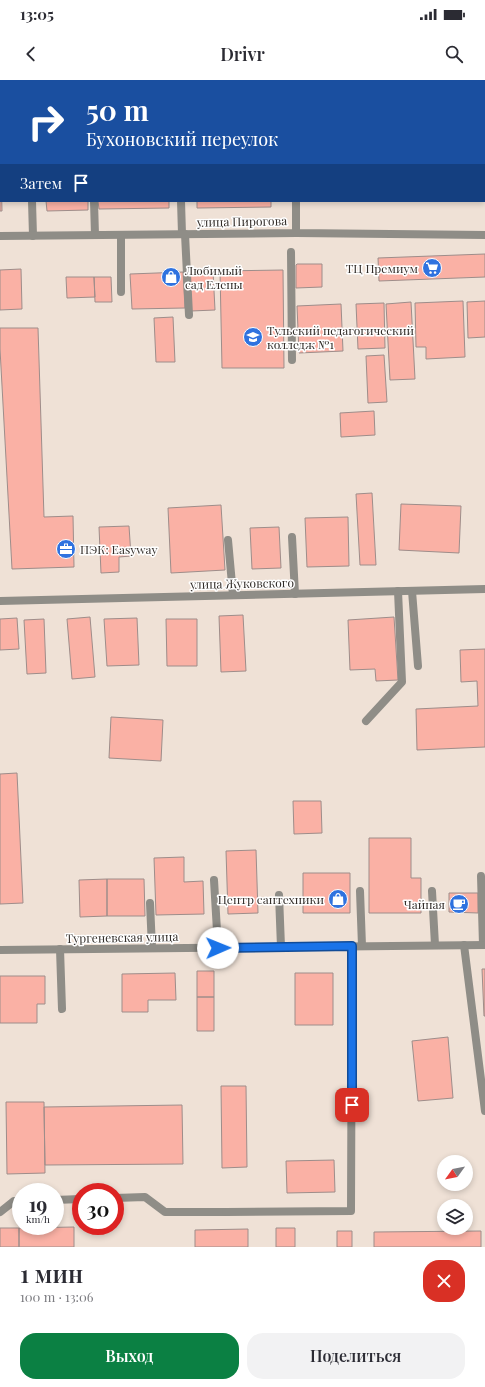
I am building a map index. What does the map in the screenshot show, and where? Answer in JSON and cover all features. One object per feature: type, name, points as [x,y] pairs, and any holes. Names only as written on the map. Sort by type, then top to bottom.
[{"type":"street","points":[[32,202],[33,236]]},
{"type":"street","points":[[94,202],[95,235]]},
{"type":"street","points":[[181,202],[189,315]]},
{"type":"street","points":[[296,202],[296,233]]},
{"type":"street","name":"улица Пирогова","points":[[0,236],[296,233],[485,235]]},
{"type":"street","points":[[121,235],[121,292]]},
{"type":"street","points":[[291,252],[292,360]]},
{"type":"street","points":[[292,537],[295,594]]},
{"type":"street","points":[[228,540],[233,595]]},
{"type":"street","name":"улица Жуковского","points":[[0,600],[485,589]]},
{"type":"street","points":[[366,721],[402,682],[398,591]]},
{"type":"street","points":[[412,591],[418,666]]},
{"type":"street","points":[[481,876],[484,945]]},
{"type":"street","points":[[214,880],[218,948]]},
{"type":"street","points":[[360,891],[362,946]]},
{"type":"street","points":[[432,891],[435,945]]},
{"type":"street","points":[[278,895],[281,947]]},
{"type":"street","points":[[150,903],[152,948]]},
{"type":"street","points":[[464,945],[485,1111]]},
{"type":"street","name":"Тургеневская улица","points":[[0,950],[484,945]]},
{"type":"street","points":[[124,1198],[145,1197],[165,1212],[351,1211],[352,946]]},
{"type":"street","points":[[60,949],[62,1009]]},
{"type":"street","points":[[0,1212],[12,1203]]},
{"type":"building","points":[[0,202],[2,202],[2,211],[0,211]]},
{"type":"building","points":[[46,202],[88,202],[88,210],[47,211]]},
{"type":"building","points":[[98,202],[169,202],[169,208],[99,209]]},
{"type":"building","points":[[197,202],[271,202],[271,207],[197,208]]},
{"type":"building","name":"ТЦ Премиум","points":[[485,254],[485,277],[379,281],[378,258]]},
{"type":"building","points":[[297,264],[322,264],[322,287],[296,288]]},
{"type":"building","points":[[21,269],[22,309],[0,310],[0,270]]},
{"type":"building","name":"Тульский педагогический колледж №1","points":[[283,270],[284,368],[222,368],[220,271]]},
{"type":"building","points":[[213,271],[215,310],[191,311],[190,272]]},
{"type":"building","points":[[183,272],[185,308],[132,309],[130,274]]},
{"type":"building","points":[[66,277],[94,277],[95,297],[67,298]]},
{"type":"building","points":[[94,277],[111,277],[112,302],[95,302]]},
{"type":"building","points":[[463,301],[465,357],[426,359],[426,347],[416,347],[415,303]]},
{"type":"building","points":[[485,301],[485,337],[468,338],[467,302]]},
{"type":"building","points":[[411,302],[415,379],[390,380],[386,304]]},
{"type":"building","points":[[384,303],[385,348],[358,349],[356,304]]},
{"type":"building","points":[[341,304],[343,351],[299,353],[297,306]]},
{"type":"building","points":[[173,317],[175,362],[156,362],[154,318]]},
{"type":"building","points":[[0,328],[38,328],[44,517],[73,516],[74,567],[12,569]]},
{"type":"building","points":[[384,355],[387,402],[368,403],[366,356]]},
{"type":"building","points":[[374,411],[375,435],[341,437],[340,413]]},
{"type":"building","points":[[372,493],[376,565],[360,565],[356,494]]},
{"type":"building","points":[[401,504],[461,506],[459,553],[399,550]]},
{"type":"building","points":[[221,505],[225,570],[171,573],[168,508]]},
{"type":"building","points":[[348,517],[349,566],[307,567],[305,518]]},
{"type":"building","points":[[129,526],[131,556],[119,557],[119,572],[101,573],[99,527]]},
{"type":"building","points":[[279,527],[281,568],[252,569],[250,528]]},
{"type":"building","points":[[243,615],[246,671],[221,672],[219,616]]},
{"type":"building","points":[[90,617],[95,677],[72,679],[67,619]]},
{"type":"building","points":[[394,617],[398,680],[376,681],[375,669],[350,670],[348,620]]},
{"type":"building","points":[[17,618],[19,649],[0,650],[0,619]]},
{"type":"building","points":[[137,618],[139,665],[107,666],[104,619]]},
{"type":"building","points":[[44,619],[46,673],[27,674],[24,620]]},
{"type":"building","points":[[166,619],[197,619],[197,666],[167,666]]},
{"type":"building","points":[[485,649],[485,747],[417,750],[416,709],[478,706],[477,681],[461,682],[460,650]]},
{"type":"building","points":[[111,717],[163,720],[161,761],[109,758]]},
{"type":"building","points":[[17,773],[23,903],[0,904],[0,774]]},
{"type":"building","points":[[293,801],[321,801],[322,833],[294,834]]},
{"type":"building","points":[[369,838],[411,838],[411,878],[421,878],[421,913],[369,913]]},
{"type":"building","points":[[256,850],[258,913],[228,914],[226,851]]},
{"type":"building","points":[[184,857],[184,882],[203,881],[204,914],[156,915],[154,858]]},
{"type":"building","points":[[303,873],[350,873],[350,913],[303,913]]},
{"type":"building","points":[[107,879],[107,916],[80,917],[79,880]]},
{"type":"building","points":[[107,879],[144,879],[145,916],[107,916]]},
{"type":"building","points":[[449,893],[478,893],[478,913],[449,912]]},
{"type":"building","points":[[482,969],[485,969],[485,1016],[484,1016]]},
{"type":"building","points":[[197,971],[214,971],[214,997],[197,997]]},
{"type":"building","points":[[175,973],[176,1000],[148,1000],[148,1012],[122,1012],[122,974]]},
{"type":"building","points":[[295,973],[333,973],[333,1025],[295,1025]]},
{"type":"building","points":[[0,976],[45,976],[45,1004],[37,1004],[37,1023],[0,1023]]},
{"type":"building","points":[[197,997],[214,997],[214,1031],[197,1031]]},
{"type":"building","points":[[448,1037],[453,1098],[418,1101],[412,1041]]},
{"type":"building","points":[[221,1086],[246,1086],[247,1167],[222,1168]]},
{"type":"building","points":[[6,1102],[44,1102],[45,1173],[7,1174]]},
{"type":"building","points":[[182,1105],[183,1164],[45,1165],[44,1107]]},
{"type":"building","points":[[334,1160],[335,1192],[287,1193],[286,1161]]},
{"type":"building","points":[[64,1227],[72,1227],[74,1247],[19,1247],[19,1235],[64,1235]]},
{"type":"building","points":[[0,1228],[12,1228],[12,1235],[19,1235],[19,1247],[0,1247]]},
{"type":"building","points":[[276,1228],[295,1228],[295,1247],[276,1247]]},
{"type":"building","points":[[248,1229],[248,1247],[195,1247],[195,1230]]},
{"type":"building","points":[[337,1231],[352,1231],[352,1247],[337,1247]]},
{"type":"building","points":[[437,1231],[437,1235],[473,1235],[473,1231],[481,1231],[481,1247],[374,1247],[374,1232]]},
{"type":"place","name":"ТЦ Премиум","points":[[432,268]]},
{"type":"place","name":"Любимый сад Елены","points":[[171,277]]},
{"type":"place","name":"Тульский педагогический колледж №1","points":[[253,337]]},
{"type":"place","name":"ПЭК: Easyway","points":[[66,549]]},
{"type":"place","name":"Центр сантехники","points":[[338,899]]},
{"type":"place","name":"Чайная","points":[[459,904]]},
{"type":"route","points":[[218,948],[352,946],[352,1105]]}]
